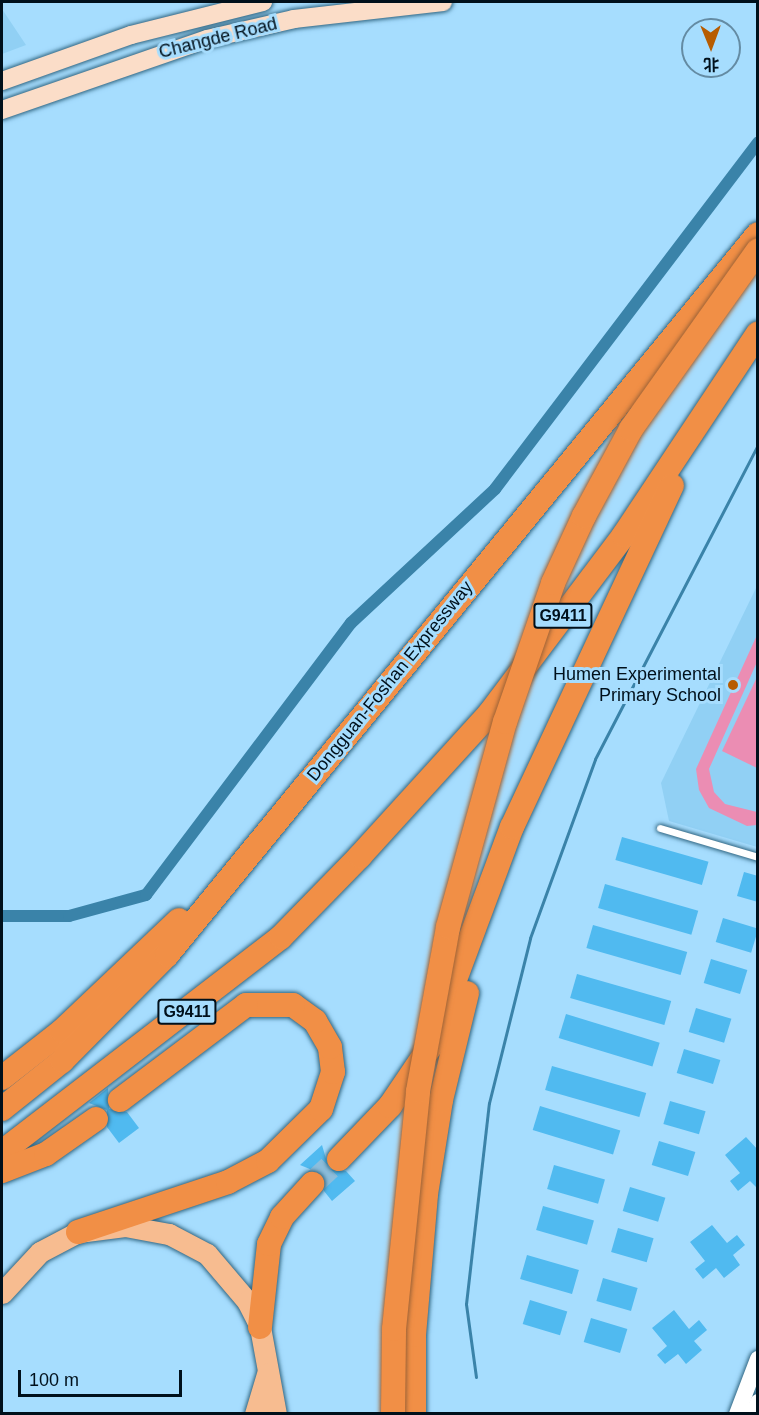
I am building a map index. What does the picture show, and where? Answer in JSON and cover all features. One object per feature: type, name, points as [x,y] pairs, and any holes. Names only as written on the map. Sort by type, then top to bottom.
[{"type":"highway","name":"Dongguan-Foshan Expressway","points":[[2,1109],[62,1061],[167,955],[400,665],[758,234]]},
{"type":"highway","points":[[393,1413],[394,1329],[418,1091],[448,927],[505,722],[553,583],[631,429],[758,250]]},
{"type":"highway","name":"G9411","points":[[2,1152],[281,937],[360,856],[490,713],[624,535],[758,333]]},
{"type":"highway","name":"G9411","points":[[557,733],[647,536],[742,357]]},
{"type":"highway","points":[[339,1159],[390,1106],[430,1047],[492,876],[557,733]]},
{"type":"highway","points":[[414,1413],[418,1259],[441,1100],[466,994],[557,733]]},
{"type":"highway","points":[[2,1078],[62,1031],[242,861]]},
{"type":"highway","points":[[78,1232],[228,1182],[268,1161],[321,1109],[333,1072],[330,1047],[315,1021],[293,1005],[246,1005],[120,1101]]},
{"type":"highway","points":[[2,1171],[46,1154],[96,1119]]},
{"type":"highway","points":[[260,1328],[269,1244],[282,1217],[312,1184]]},
{"type":"main road","name":"Changde Road","points":[[2,81],[131,35],[263,2]]},
{"type":"main road","name":"Changde Road","points":[[2,110],[207,39],[294,19],[443,2]]},
{"type":"main road","points":[[2,1282],[21,1267],[78,1232],[125,1226],[191,1244],[225,1270],[260,1328],[276,1413]]},
{"type":"main road","points":[[2,1293],[21,1267]]},
{"type":"main road","points":[[255,1413],[268,1373]]},
{"type":"street","points":[[737,1413],[758,1359]]},
{"type":"street","points":[[753,1413],[758,1402]]},
{"type":"lane","points":[[660,828],[758,857]]},
{"type":"shaded area","points":[[2,9],[26,45],[2,54]]},
{"type":"shaded area","name":"Humen Experimental Primary School","points":[[757,586],[757,847],[669,821],[661,783]]},
{"type":"shaded area","points":[[757,635],[757,662],[709,769],[714,792],[725,804],[757,812],[757,825],[747,826],[709,808],[699,790],[696,769]]},
{"type":"shaded area","points":[[757,677],[757,768],[722,751]]},
{"type":"building","points":[[622,837],[709,862],[702,885],[615,860]]},
{"type":"building","points":[[744,872],[758,876],[758,902],[737,896]]},
{"type":"building","points":[[605,884],[698,911],[691,935],[598,908]]},
{"type":"building","points":[[723,918],[758,929],[751,953],[716,942]]},
{"type":"building","points":[[593,925],[687,952],[681,975],[586,948]]},
{"type":"building","points":[[711,959],[747,970],[740,994],[704,983]]},
{"type":"building","points":[[577,974],[671,1001],[664,1025],[570,998]]},
{"type":"building","points":[[696,1008],[731,1019],[724,1043],[689,1032]]},
{"type":"building","points":[[566,1014],[660,1043],[652,1067],[559,1038]]},
{"type":"building","points":[[684,1049],[720,1060],[713,1084],[677,1073]]},
{"type":"building","points":[[552,1066],[646,1093],[639,1117],[545,1090]]},
{"type":"building","points":[[108,1088],[109,1109],[127,1112],[139,1128],[119,1143],[107,1127],[107,1110],[89,1103]]},
{"type":"building","points":[[670,1101],[706,1111],[699,1134],[663,1124]]},
{"type":"building","points":[[540,1106],[620,1131],[613,1154],[533,1130]]},
{"type":"building","points":[[746,1137],[758,1150],[758,1189],[750,1181],[738,1191],[730,1181],[740,1173],[725,1155]]},
{"type":"building","points":[[659,1141],[695,1152],[688,1176],[652,1165]]},
{"type":"building","points":[[322,1145],[329,1169],[346,1171],[355,1181],[332,1201],[324,1191],[322,1174],[300,1165]]},
{"type":"building","points":[[554,1165],[605,1180],[598,1204],[547,1189]]},
{"type":"building","points":[[630,1187],[665,1198],[658,1222],[623,1211]]},
{"type":"building","points":[[543,1206],[594,1221],[587,1245],[536,1230]]},
{"type":"building","points":[[712,1225],[727,1243],[737,1235],[745,1245],[733,1255],[740,1265],[724,1278],[716,1268],[703,1279],[695,1269],[705,1261],[690,1242]]},
{"type":"building","points":[[618,1228],[654,1238],[647,1262],[611,1252]]},
{"type":"building","points":[[527,1255],[579,1270],[572,1294],[520,1279]]},
{"type":"building","points":[[603,1278],[638,1288],[631,1311],[596,1301]]},
{"type":"building","points":[[530,1300],[567,1311],[560,1335],[523,1324]]},
{"type":"building","points":[[674,1310],[689,1329],[699,1320],[707,1330],[694,1341],[702,1350],[686,1364],[678,1354],[665,1364],[657,1355],[667,1346],[652,1328]]},
{"type":"building","points":[[591,1318],[627,1329],[620,1353],[584,1342]]},
{"type":"waterway","points":[[2,916],[69,916],[146,895],[351,623],[495,489],[758,142]]},
{"type":"waterway","points":[[476,1377],[466,1304],[489,1103],[530,938],[595,759],[758,444]]},
{"type":"tunnel","points":[[312,1184],[339,1159]]},
{"type":"place","name":"Humen Experimental Primary School","points":[[733,685]]}]
